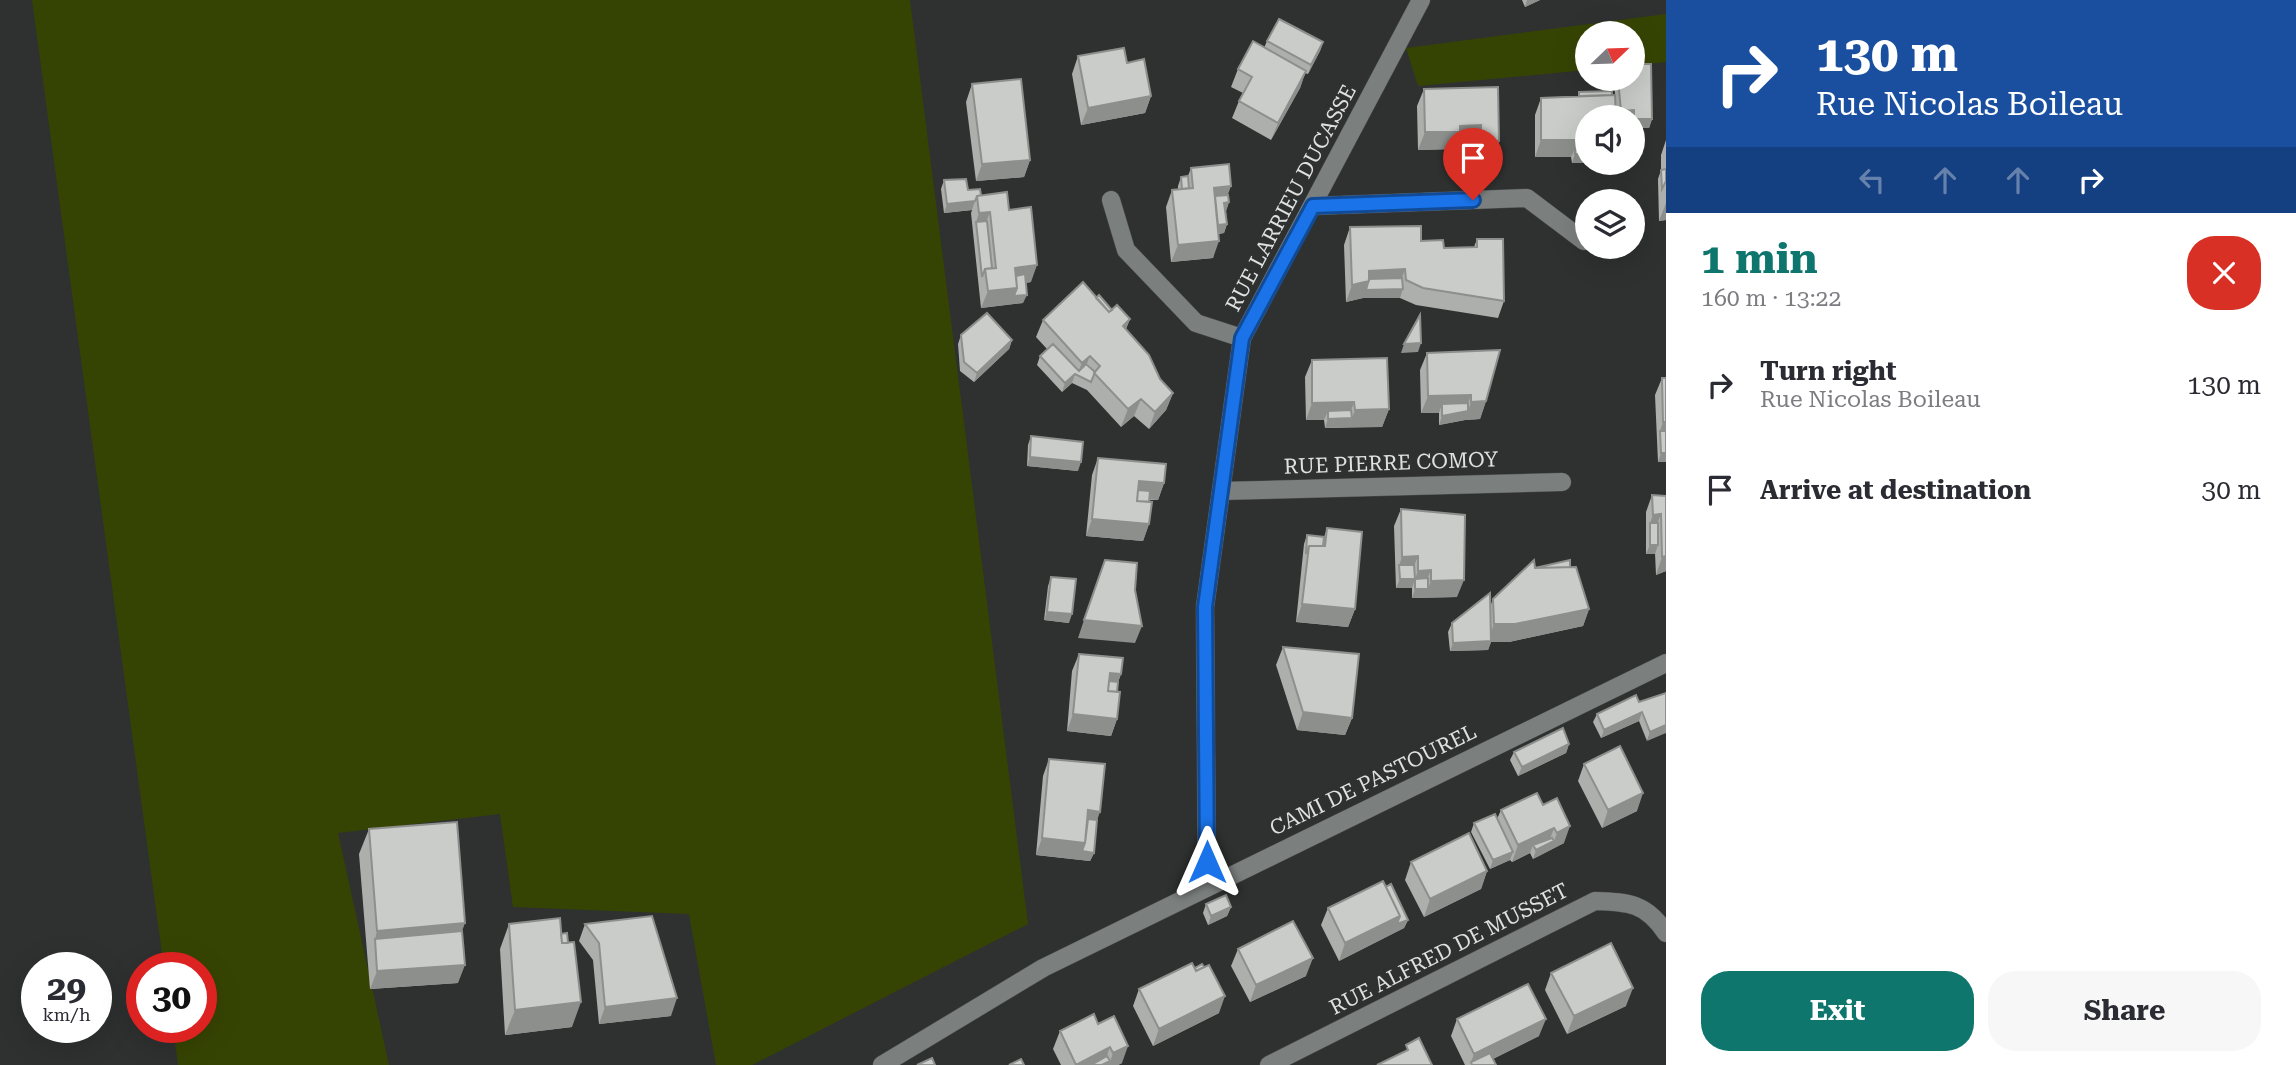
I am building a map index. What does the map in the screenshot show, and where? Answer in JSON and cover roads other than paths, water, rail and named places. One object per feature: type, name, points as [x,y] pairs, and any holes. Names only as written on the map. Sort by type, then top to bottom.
[{"type":"street","name":"RUE LARRIEU DUCASSE","points":[[1207,887],[1205,607],[1242,338],[1421,0]]},
{"type":"street","points":[[1313,206],[1527,198],[1575,235]]},
{"type":"street","points":[[1111,200],[1126,250],[1196,323],[1242,338]]},
{"type":"street","name":"RUE PIERRE COMOY","points":[[1221,491],[1562,482]]},
{"type":"street","name":"CAMI DE PASTOUREL","points":[[882,1065],[1043,968],[1666,663]]},
{"type":"street","name":"RUE ALFRED DE MUSSET","points":[[1269,1065],[1595,901],[1628,902],[1654,914],[1666,933]]}]
